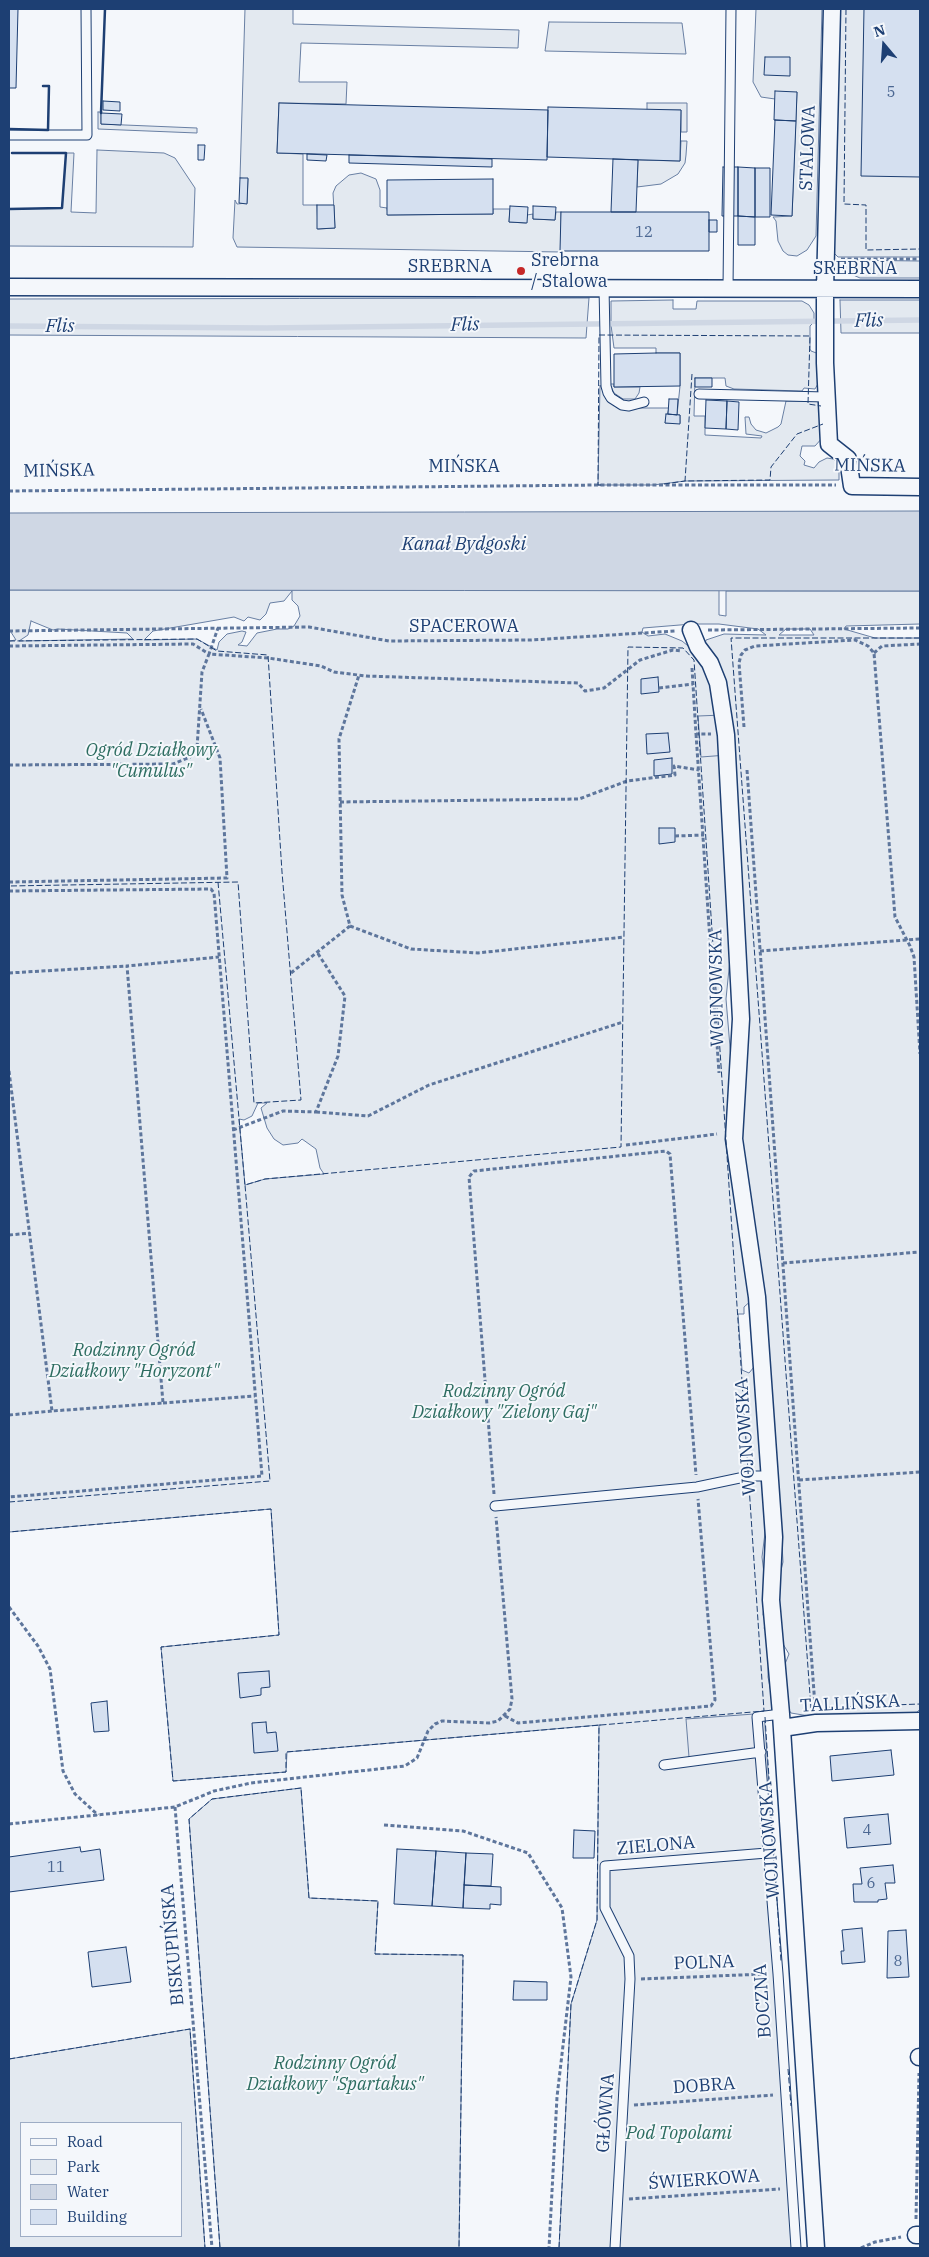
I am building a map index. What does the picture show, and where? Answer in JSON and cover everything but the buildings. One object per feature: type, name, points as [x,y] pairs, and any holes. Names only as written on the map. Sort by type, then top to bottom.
[{"type":"street","name":"STALOWA","points":[[832,9],[824,289],[826,397],[829,444],[848,460],[852,486]]},
{"type":"street","name":"SREBRNA","points":[[9,287],[920,289]]},
{"type":"street","name":"MIŃSKA","points":[[852,486],[920,487]]},
{"type":"street","name":"WOJNOWSKA","points":[[691,630],[698,647],[710,663],[718,683],[726,735],[741,1018],[734,1139],[757,1297],[768,1476],[774,1537],[771,1600],[782,1721],[816,2248]]},
{"type":"street","name":"TALLIŃSKA","points":[[782,1721],[816,1723],[920,1721]]},
{"type":"lane","points":[[9,135],[87,135],[86,9]]},
{"type":"lane","points":[[728,288],[731,9]]},
{"type":"lane","points":[[604,287],[604,336],[606,386],[608,393],[611,398],[622,405],[629,406],[644,402]]},
{"type":"lane","points":[[699,394],[826,397]]},
{"type":"lane","points":[[495,1506],[696,1487],[749,1476],[768,1476]]},
{"type":"lane","name":"BOCZNA","points":[[782,1721],[757,1717],[778,1974],[796,2248]]},
{"type":"lane","points":[[664,1765],[761,1752]]},
{"type":"lane","name":"ZIELONA","points":[[630,1979],[629,1956],[605,1908],[605,1866],[767,1853]]},
{"type":"lane","name":"GŁÓWNA","points":[[615,2248],[630,1979]]},
{"type":"path","points":[[825,259],[920,259]]},
{"type":"path","name":"MIŃSKA","points":[[9,491],[598,485],[813,484],[852,486]]},
{"type":"path","name":"SPACEROWA","points":[[9,631],[309,627],[389,641],[531,640],[691,630],[920,628]]},
{"type":"path","points":[[9,765],[173,764],[190,758],[197,748],[202,672],[218,628]]},
{"type":"path","points":[[744,733],[739,663],[741,655],[745,650],[756,646],[855,640],[868,646],[874,653],[895,917],[914,957],[920,1054]]},
{"type":"path","points":[[9,646],[193,644],[209,654],[268,658],[321,666],[334,672],[359,676],[578,683],[585,691],[604,688],[640,660],[673,650],[682,650],[686,655]]},
{"type":"path","points":[[874,653],[882,646],[920,644]]},
{"type":"path","points":[[691,661],[720,1078]]},
{"type":"path","points":[[350,926],[342,896],[338,739],[359,676]]},
{"type":"path","points":[[659,688],[693,684]]},
{"type":"path","points":[[9,882],[227,878],[220,758],[200,706]]},
{"type":"path","points":[[696,734],[726,735]]},
{"type":"path","points":[[746,762],[816,1723]]},
{"type":"path","points":[[340,802],[579,799],[627,781],[675,775],[674,766],[699,770]]},
{"type":"path","points":[[702,806],[704,831],[704,835],[703,825],[702,806]]},
{"type":"path","points":[[675,836],[704,835]]},
{"type":"path","points":[[9,891],[211,888],[214,893],[262,1476],[9,1498]]},
{"type":"path","points":[[350,926],[410,949],[478,954],[624,937]]},
{"type":"path","points":[[291,973],[350,926]]},
{"type":"path","points":[[760,951],[920,939]]},
{"type":"path","points":[[316,1112],[338,1056],[345,996],[317,952]]},
{"type":"path","points":[[9,973],[127,966],[219,957]]},
{"type":"path","points":[[127,966],[162,1402]]},
{"type":"path","points":[[233,1130],[283,1111],[368,1116],[429,1084],[623,1022]]},
{"type":"path","points":[[9,1071],[52,1411]]},
{"type":"path","points":[[626,1145],[723,1134]]},
{"type":"path","points":[[9,1235],[30,1234]]},
{"type":"path","points":[[783,1263],[920,1252]]},
{"type":"path","points":[[9,1415],[255,1396]]},
{"type":"path","points":[[799,1480],[920,1472]]},
{"type":"path","points":[[9,1607],[38,1646],[50,1669],[63,1772],[74,1794],[99,1815]]},
{"type":"path","name":"BISKUPIŃSKA","points":[[9,1824],[175,1807],[212,2248]]},
{"type":"path","points":[[384,1825],[463,1831],[528,1853],[562,1908],[571,1977],[557,2097],[549,2248]]},
{"type":"path","name":"POLNA","points":[[630,1979],[778,1974]]},
{"type":"path","points":[[861,2248],[875,2242],[918,2235],[920,2057]]},
{"type":"path","name":"DOBRA","points":[[624,2106],[786,2094]]},
{"type":"path","name":"ŚWIERKOWA","points":[[617,2200],[793,2188]]},
{"type":"green space","points":[[245,9],[293,9],[293,24],[519,30],[518,48],[301,43],[299,82],[347,82],[346,104],[279,103],[277,153],[303,154],[303,205],[317,205],[318,229],[335,228],[333,193],[336,186],[349,175],[361,173],[376,179],[380,190],[380,207],[387,208],[388,215],[493,214],[493,209],[510,209],[509,222],[526,223],[527,215],[533,214],[533,219],[555,220],[556,212],[561,212],[561,252],[237,247],[233,238],[235,200],[237,204],[247,203],[248,179],[240,178]]},
{"type":"green space","points":[[756,9],[822,9],[816,236],[807,250],[797,256],[788,255],[783,251],[778,241],[776,221],[773,217],[792,216],[797,92],[775,99],[761,97],[753,82]]},
{"type":"green space","points":[[837,9],[920,9],[920,257],[838,257],[834,253]]},
{"type":"green space","points":[[549,22],[682,23],[686,54],[545,51]]},
{"type":"green space","points":[[647,103],[687,103],[687,132],[681,132],[681,110],[647,110]]},
{"type":"green space","points":[[98,112],[101,112],[101,124],[197,128],[197,133],[98,129]]},
{"type":"green space","points":[[681,141],[687,141],[686,155],[685,163],[678,174],[661,184],[637,187],[638,160],[680,161]]},
{"type":"green space","points":[[97,150],[164,153],[175,158],[195,188],[193,247],[9,246],[9,209],[62,208],[66,153],[74,153],[71,212],[96,213]]},
{"type":"green space","points":[[836,260],[920,261],[920,278],[860,278],[842,270]]},
{"type":"green space","points":[[589,298],[586,338],[9,335],[9,299]]},
{"type":"green space","points":[[673,300],[673,309],[696,309],[697,301],[802,301],[809,305],[814,313],[814,322],[810,326],[810,349],[819,354],[819,382],[815,389],[804,388],[802,391],[734,389],[726,386],[725,378],[695,378],[694,416],[705,416],[705,435],[761,438],[762,436],[746,434],[745,417],[749,417],[751,424],[756,430],[766,433],[781,424],[786,401],[820,401],[823,437],[815,446],[802,446],[800,456],[805,461],[804,465],[814,468],[819,462],[827,458],[839,460],[839,480],[685,481],[653,485],[598,485],[600,385],[606,397],[616,406],[624,408],[669,408],[665,423],[680,423],[680,415],[677,415],[680,386],[680,353],[656,353],[656,348],[614,348],[611,325],[611,301]]},
{"type":"green space","points":[[840,300],[920,300],[920,333],[841,333]]},
{"type":"green space","points":[[610,384],[614,384],[614,387],[640,387],[639,393],[635,399],[623,399],[614,393]]},
{"type":"green space","points":[[9,590],[719,590],[719,615],[726,616],[726,591],[920,591],[920,624],[846,626],[844,629],[875,638],[920,638],[920,1709],[909,1721],[893,1722],[881,1716],[824,1718],[803,1715],[791,1713],[784,1703],[783,1669],[789,1654],[780,1639],[774,1598],[783,1562],[780,1510],[774,1460],[772,1416],[768,1399],[764,1361],[759,1356],[758,1345],[761,1333],[764,1330],[758,1258],[742,1175],[738,1117],[746,1007],[740,953],[731,749],[721,675],[713,659],[704,649],[706,640],[724,634],[766,635],[758,629],[719,624],[643,628],[642,632],[648,636],[665,634],[682,641],[698,654],[706,663],[714,682],[719,711],[732,939],[726,999],[732,1071],[729,1085],[730,1125],[726,1131],[730,1143],[735,1179],[740,1192],[739,1201],[743,1213],[747,1215],[750,1222],[744,1229],[753,1299],[744,1307],[744,1314],[738,1314],[742,1370],[749,1373],[754,1367],[765,1455],[763,1484],[767,1517],[762,1557],[766,1590],[763,1615],[768,1622],[764,1628],[769,1637],[768,1677],[775,1712],[764,1711],[800,2248],[559,2248],[571,2004],[597,1920],[599,1725],[287,1752],[286,1772],[173,1781],[161,1647],[279,1635],[271,1509],[9,1532],[9,641],[16,640],[9,629]],"holes":[[[292,591],[292,600],[298,606],[300,616],[294,626],[288,629],[257,633],[247,646],[238,645],[242,642],[246,632],[242,631],[227,634],[219,642],[217,650],[197,639],[144,640],[153,631],[234,617],[244,621],[248,617],[260,620],[266,614],[270,603],[284,601]],[[31,621],[53,630],[127,633],[133,639],[19,641],[28,635]],[[786,629],[810,629],[814,635],[779,635]],[[258,1103],[267,1103],[261,1108],[267,1128],[274,1139],[283,1145],[298,1143],[302,1139],[316,1149],[320,1168],[324,1174],[265,1179],[245,1185],[239,1119],[244,1120],[252,1116]]]},
{"type":"green space","name":"Rodzinny Ogród Działkowy \"Spartakus\"","points":[[301,1788],[309,1898],[378,1901],[375,1954],[463,1955],[459,2248],[220,2248],[189,1819],[212,1799]]},
{"type":"green space","name":"Rodzinny Ogród Działkowy \"Spartakus\"","points":[[190,2029],[205,2248],[9,2248],[9,2059]]},
{"type":"shaded area","points":[[723,715],[727,755],[701,757],[698,716]]},
{"type":"shaded area","points":[[754,1714],[756,1752],[689,1757],[686,1719]]},
{"type":"water","name":"Kanał Bydgoski","points":[[920,511],[920,591],[9,590],[9,513]]},
{"type":"waterway","name":"Flis","points":[[9,326],[266,328],[920,320]]},
{"type":"fence","points":[[846,9],[844,204],[866,205],[866,250],[920,249]]},
{"type":"fence","points":[[601,485],[598,485],[599,335],[810,336],[808,404],[821,406]]},
{"type":"fence","points":[[692,374],[685,481],[770,480],[771,467],[797,434],[823,424]]},
{"type":"fence","points":[[664,484],[685,481]]},
{"type":"fence","points":[[920,638],[731,638],[811,1708],[920,1704]]},
{"type":"fence","points":[[9,641],[197,639],[217,651],[268,655],[282,872],[301,1100],[254,1103],[238,882],[9,886]]},
{"type":"fence","points":[[9,1502],[270,1481],[245,1185],[265,1179],[621,1147],[628,647],[683,648],[694,660],[764,1711],[286,1752],[286,1772],[173,1781],[161,1647],[279,1635],[271,1509],[9,1532]]},
{"type":"fence","points":[[218,882],[245,1186]]},
{"type":"fence","points":[[765,1717],[781,1961]]},
{"type":"fence","points":[[559,2248],[571,2004],[597,1920],[599,1725],[601,1725]]},
{"type":"fence","points":[[220,2248],[189,1819],[212,1799],[301,1788],[309,1898],[378,1901],[375,1954],[463,1955],[459,2248]]},
{"type":"fence","points":[[9,2059],[190,2029],[205,2248]]},
{"type":"fence","points":[[788,2069],[791,2106]]},
{"type":"wall","points":[[101,113],[105,9]]},
{"type":"wall","points":[[9,129],[48,130],[49,86],[43,86]]},
{"type":"wall","points":[[9,209],[62,208],[66,153],[12,153]]},
{"type":"place","name":"Srebrna / Stalowa","points":[[521,271]]},
{"type":"park label","name":"Ogród Działkowy \"Cumulus\"","points":[[151,761]]},
{"type":"park label","name":"Rodzinny Ogród Działkowy \"Horyzont\"","points":[[134,1361]]},
{"type":"park label","name":"Rodzinny Ogród Działkowy \"Zielony Gaj\"","points":[[504,1402]]},
{"type":"park label","name":"Pod Topolami","points":[[679,2134]]}]
